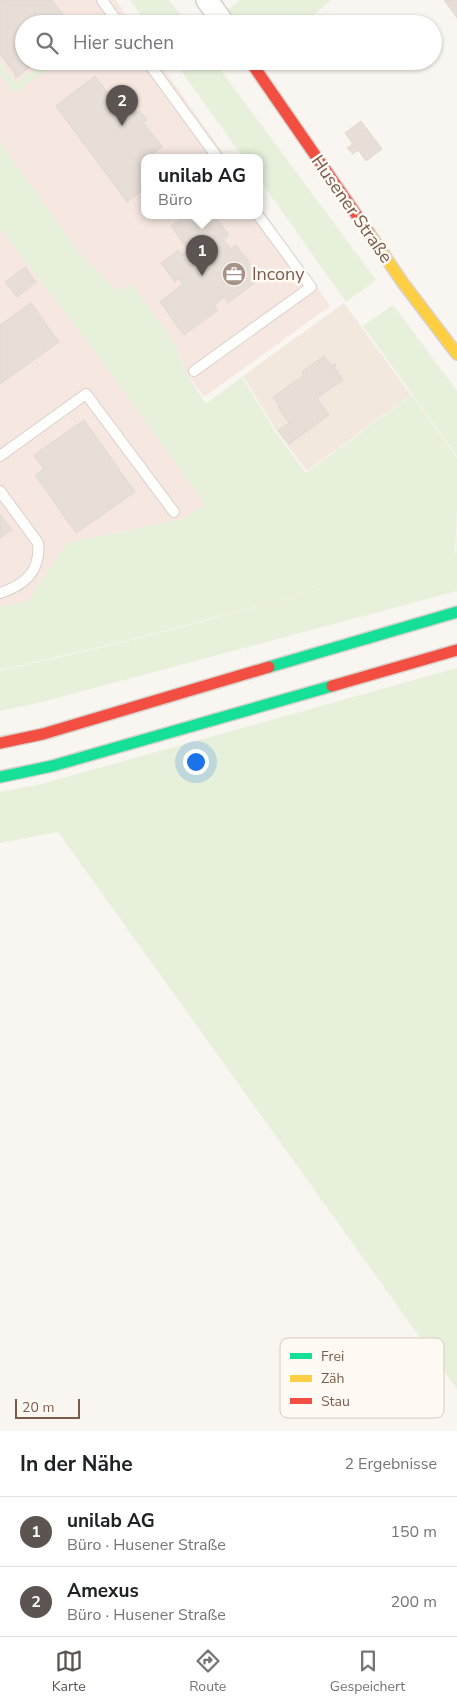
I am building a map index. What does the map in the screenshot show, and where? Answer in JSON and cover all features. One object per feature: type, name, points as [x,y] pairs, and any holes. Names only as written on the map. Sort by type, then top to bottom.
[{"type":"main road","name":"Husener Straße","points":[[256,70],[403,283],[457,354]]},
{"type":"main road","points":[[0,743],[43,734],[457,612]]},
{"type":"main road","points":[[0,776],[52,766],[457,650]]},
{"type":"street","points":[[207,0],[218,15]]},
{"type":"lane","points":[[102,0],[113,15]]},
{"type":"lane","points":[[154,70],[215,154]]},
{"type":"lane","points":[[194,371],[311,287],[261,219]]},
{"type":"lane","points":[[0,456],[86,394],[174,512]]},
{"type":"lane","points":[[0,491],[38,543],[39,552],[37,562],[25,581],[14,588],[0,592]]},
{"type":"shaded area","points":[[0,0],[116,0],[126,15],[15,15],[15,70],[164,70],[224,154],[141,154],[141,219],[263,219],[263,210],[330,306],[204,397],[185,371],[174,343],[116,291],[80,254],[0,142]]},
{"type":"shaded area","points":[[0,228],[96,353],[206,504],[183,519],[67,543],[28,601],[0,607]]},
{"type":"shaded area","points":[[344,303],[411,395],[307,471],[277,432],[243,376]]},
{"type":"green space","points":[[130,0],[169,0],[180,15],[141,15]]},
{"type":"green space","points":[[241,0],[331,0],[314,15],[231,15],[227,10]]},
{"type":"green space","points":[[0,62],[16,83],[34,70],[46,70],[14,93],[0,74]]},
{"type":"green space","points":[[180,70],[221,70],[376,280],[346,302],[263,184],[263,154],[241,154]]},
{"type":"green space","points":[[0,142],[80,254],[116,291],[133,285],[174,343],[185,371],[205,403],[242,377],[276,433],[306,473],[412,395],[457,458],[455,553],[457,530],[457,591],[38,703],[0,711],[0,671],[125,642],[390,571],[125,641],[0,670],[0,607],[28,601],[67,543],[183,519],[205,504],[96,353],[0,228]]},
{"type":"green space","points":[[393,305],[457,391],[457,456],[363,326]]},
{"type":"green space","points":[[457,668],[457,1389],[444,1371],[444,1338],[420,1338],[58,832],[0,843],[0,792],[38,785]]},
{"type":"building","points":[[0,0],[52,0],[63,15],[15,15],[15,70],[26,70],[15,78],[15,74],[0,54]]},
{"type":"building","points":[[444,0],[457,0],[457,18]]},
{"type":"building","points":[[95,76],[109,95],[119,88],[137,113],[140,111],[147,120],[143,122],[162,147],[152,154],[141,154],[141,191],[127,202],[56,106]]},
{"type":"building","points":[[361,121],[382,149],[366,161],[358,150],[353,154],[347,148],[353,144],[345,133]]},
{"type":"building","points":[[181,219],[217,219],[229,235],[223,240],[231,249],[236,245],[261,278],[228,303],[224,297],[214,305],[218,310],[184,335],[160,302],[183,284],[179,279],[175,282],[161,263],[179,250],[182,255],[188,250],[171,226]]},
{"type":"building","points":[[25,267],[36,282],[17,297],[5,282]]},
{"type":"building","points":[[31,303],[59,342],[0,384],[0,325]]},
{"type":"building","points":[[324,356],[332,366],[336,365],[334,367],[343,380],[317,398],[329,415],[289,444],[278,430],[289,423],[273,397],[304,375],[302,372]]},
{"type":"building","points":[[84,420],[135,492],[76,533],[35,475],[44,469],[34,455]]},
{"type":"building","points":[[0,514],[12,530],[0,538]]},
{"type":"traffic: fast","points":[[269,667],[457,612]]},
{"type":"traffic: fast","points":[[0,777],[52,766],[332,686]]},
{"type":"traffic: slow","points":[[369,233],[403,283],[457,354]]},
{"type":"traffic: jam","points":[[256,70],[369,233]]},
{"type":"traffic: jam","points":[[332,686],[457,650]]},
{"type":"traffic: jam","points":[[0,743],[43,734],[269,667]]},
{"type":"place","name":"Amexus","points":[[122,126]]},
{"type":"place","name":"Incony","points":[[234,274]]},
{"type":"place","name":"unilab AG","points":[[202,276]]}]
